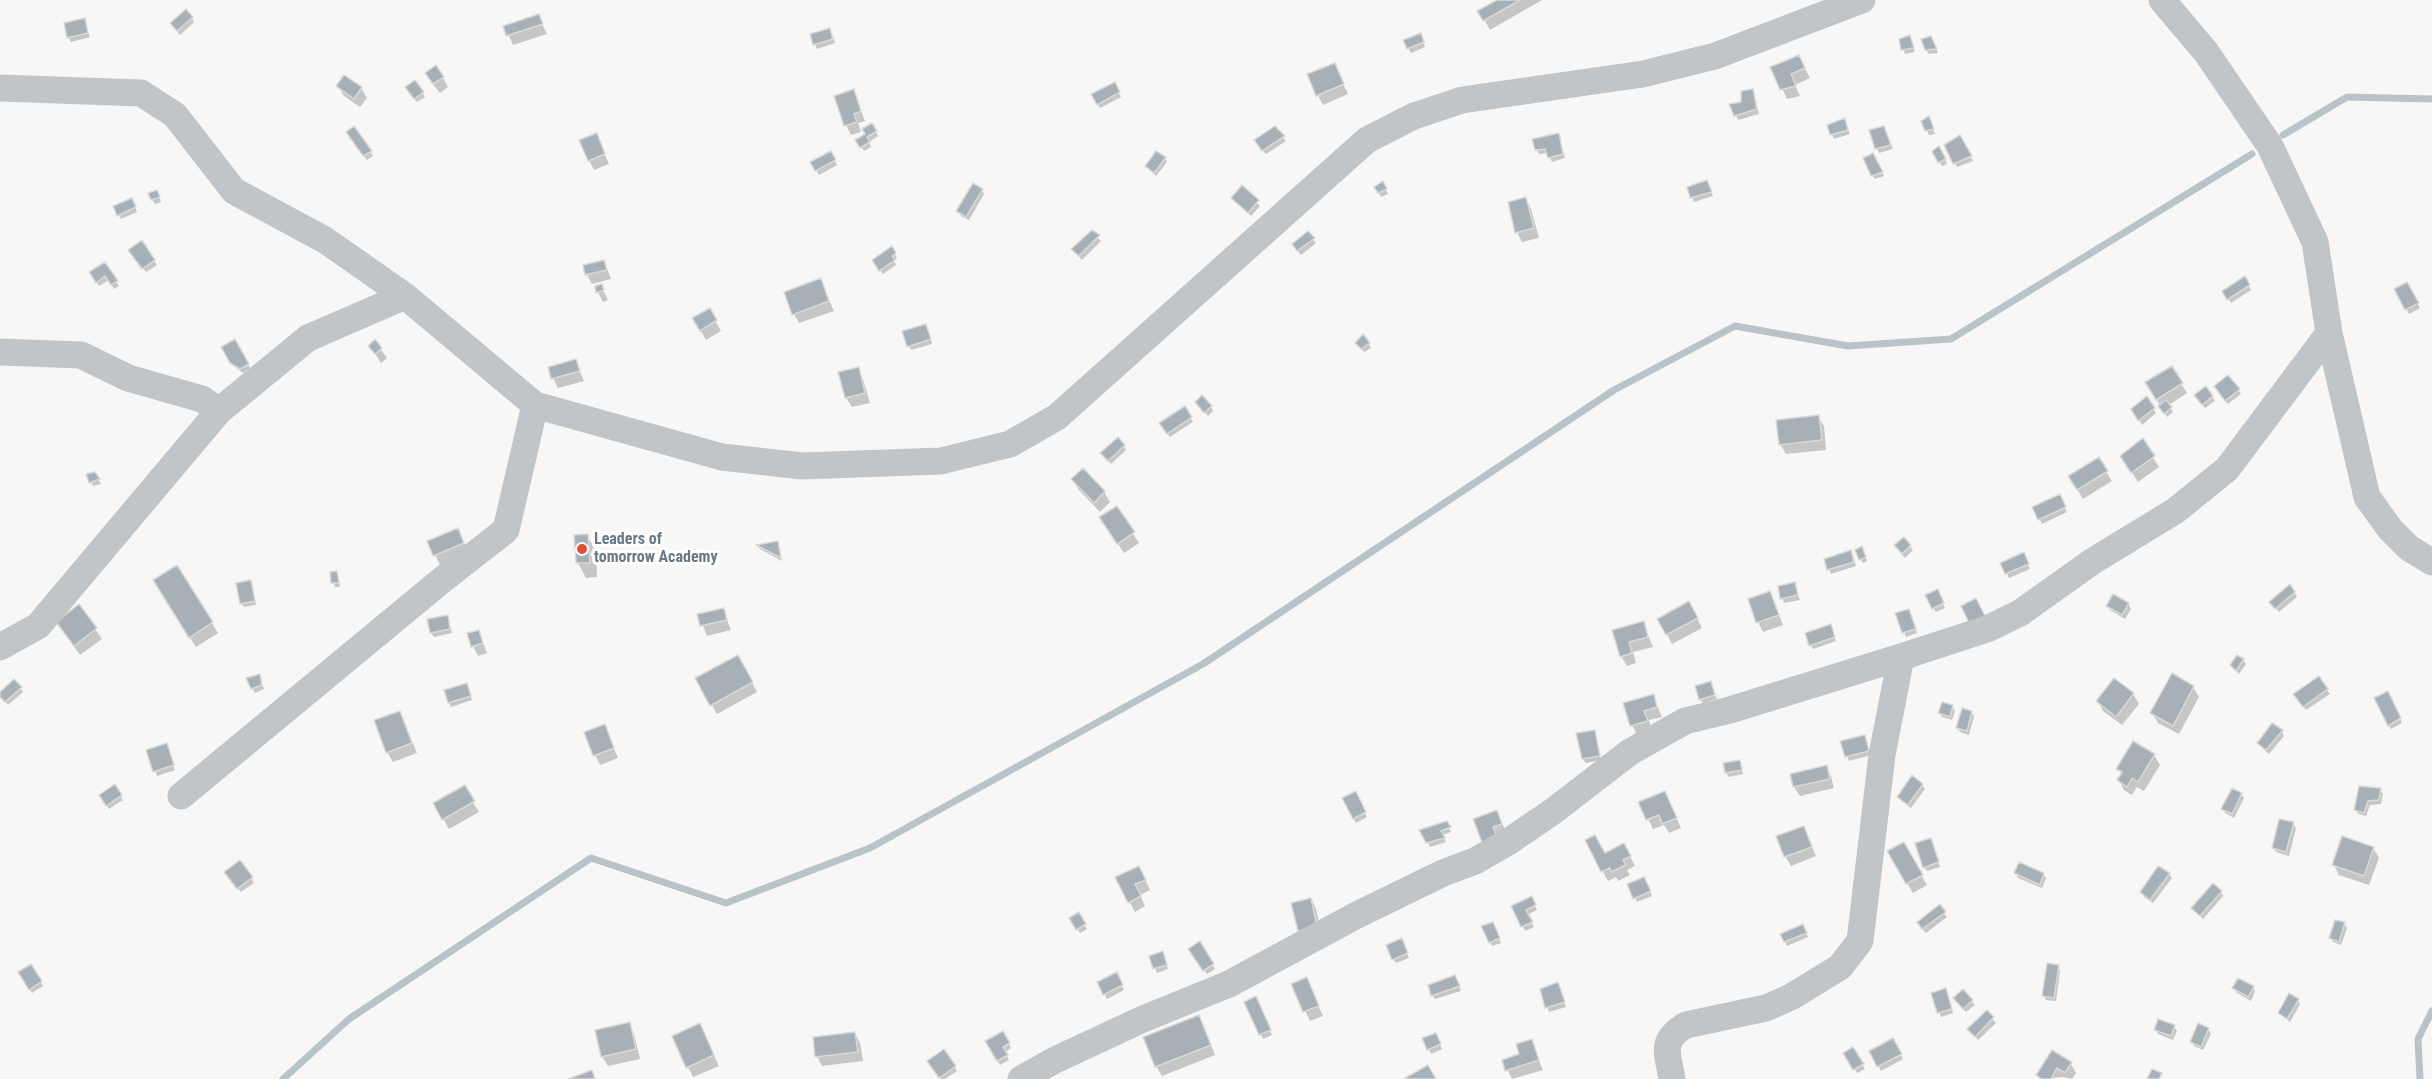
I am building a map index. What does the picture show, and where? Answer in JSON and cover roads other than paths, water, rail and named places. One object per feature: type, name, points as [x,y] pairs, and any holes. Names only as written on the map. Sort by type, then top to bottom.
[{"type":"street","points":[[2162,0],[2184,12],[2206,52],[2270,146],[2315,242],[2329,333],[2367,497],[2390,529],[2409,548],[2432,562]]},
{"type":"street","points":[[0,88],[141,93],[175,115],[234,191],[325,240],[405,296],[535,405],[722,457],[802,466],[941,461],[1010,444],[1056,417],[1367,140],[1414,116],[1462,100],[1643,74],[1715,56],[1858,1]]},
{"type":"street","points":[[0,647],[38,626],[219,411],[308,338],[405,296]]},
{"type":"street","points":[[1021,1079],[1055,1060],[1143,1019],[1229,984],[1355,916],[1443,873],[1475,861],[1552,812],[1630,752],[1685,721],[1730,710],[1901,657],[1987,629],[2020,613],[2093,561],[2175,511],[2227,469],[2329,333]]},
{"type":"street","points":[[0,352],[81,355],[128,378],[202,399],[219,411]]},
{"type":"street","points":[[181,796],[433,587],[506,530],[535,405]]},
{"type":"street","points":[[1672,1079],[1666,1048],[1668,1041],[1679,1029],[1696,1022],[1766,1008],[1791,997],[1840,967],[1860,940],[1882,755],[1901,657]]},
{"type":"waterway","points":[[2283,135],[2347,97],[2432,99]]},
{"type":"waterway","points":[[283,1079],[349,1019],[591,858],[726,903],[870,848],[1203,664],[1614,390],[1735,326],[1848,346],[1951,339],[2252,154]]},
{"type":"waterway","points":[[2420,1079],[2418,1039],[2432,1011]]},
{"type":"place","name":"Leaders of tomorrow Academy","points":[[582,549]]}]
